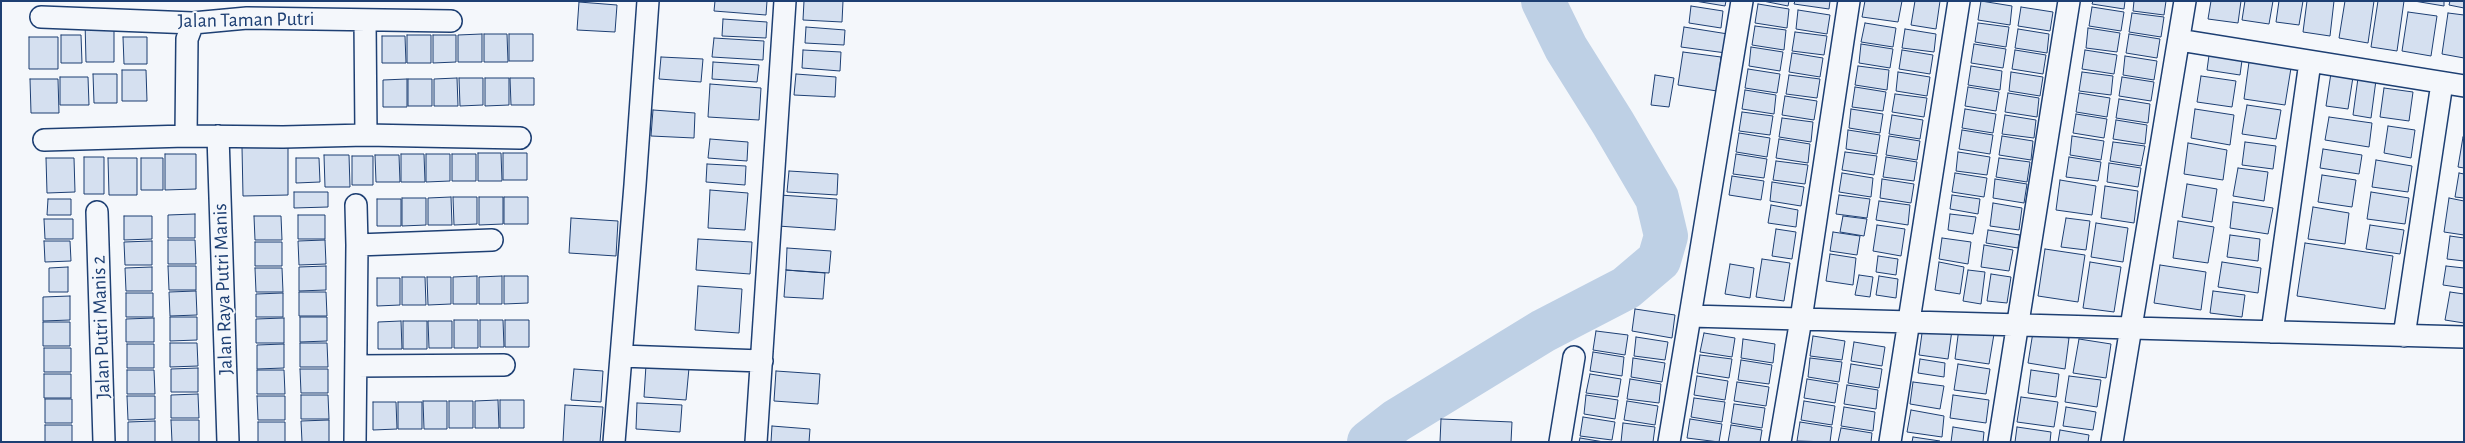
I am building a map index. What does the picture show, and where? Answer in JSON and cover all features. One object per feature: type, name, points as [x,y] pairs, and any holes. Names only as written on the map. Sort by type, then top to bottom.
[{"type":"street","points":[[614,442],[648,1]]},
{"type":"street","points":[[756,442],[785,1]]},
{"type":"street","points":[[1669,442],[1742,1]]},
{"type":"street","points":[[1780,442],[1801,319],[1849,1]]},
{"type":"street","points":[[1890,442],[1959,1]]},
{"type":"street","points":[[1999,442],[2069,1]]},
{"type":"street","points":[[2112,442],[2185,1]]},
{"type":"street","name":"Jalan Taman Putri","points":[[41,17],[193,23],[234,10],[261,10],[365,20],[451,21]]},
{"type":"street","points":[[365,20],[366,135]]},
{"type":"street","points":[[186,136],[187,39],[193,23]]},
{"type":"street","points":[[2179,40],[2464,86]]},
{"type":"street","points":[[2272,332],[2310,62]]},
{"type":"street","points":[[2404,336],[2442,83]]},
{"type":"street","points":[[44,140],[186,136],[366,135],[520,138]]},
{"type":"street","name":"Jalan Raya Putri Manis","points":[[218,136],[228,442]]},
{"type":"street","points":[[355,442],[356,205]]},
{"type":"street","name":"Jalan Putri Manis 2","points":[[97,212],[104,442]]},
{"type":"street","points":[[357,245],[492,240]]},
{"type":"street","points":[[1690,316],[2464,337]]},
{"type":"street","points":[[621,356],[762,361]]},
{"type":"street","points":[[1560,442],[1574,357]]},
{"type":"street","points":[[356,366],[504,365]]},
{"type":"building","points":[[715,1],[767,1],[766,15],[714,11]]},
{"type":"building","points":[[804,1],[843,1],[842,22],[803,20]]},
{"type":"building","points":[[1695,1],[1726,1],[1725,6]]},
{"type":"building","points":[[1763,1],[1789,1],[1788,6]]},
{"type":"building","points":[[1795,1],[1830,1],[1829,9],[1794,4]]},
{"type":"building","points":[[1865,1],[1902,1],[1898,22],[1862,17]]},
{"type":"building","points":[[1915,1],[1940,1],[1936,29],[1911,25]]},
{"type":"building","points":[[1981,1],[2012,6],[2010,25],[1978,20]]},
{"type":"building","points":[[2093,1],[2125,1],[2124,9],[2092,4]]},
{"type":"building","points":[[2134,1],[2166,1],[2164,15],[2133,11]]},
{"type":"building","points":[[2211,1],[2241,1],[2238,23],[2208,19]]},
{"type":"building","points":[[2245,1],[2273,1],[2269,24],[2242,20]]},
{"type":"building","points":[[2279,1],[2303,1],[2299,25],[2276,22]]},
{"type":"building","points":[[2307,1],[2334,1],[2330,36],[2303,32]]},
{"type":"building","points":[[2345,1],[2374,1],[2368,43],[2339,38]]},
{"type":"building","points":[[2378,1],[2404,1],[2397,51],[2371,47]]},
{"type":"building","points":[[2414,1],[2444,1],[2444,6]]},
{"type":"building","points":[[2450,1],[2464,1],[2464,8],[2449,5]]},
{"type":"building","points":[[579,2],[617,5],[615,32],[577,30]]},
{"type":"building","points":[[1758,4],[1789,9],[1787,28],[1755,23]]},
{"type":"building","points":[[1691,6],[1723,11],[1721,28],[1689,23]]},
{"type":"building","points":[[2021,7],[2053,12],[2050,31],[2018,26]]},
{"type":"building","points":[[2092,7],[2124,12],[2121,31],[2089,26]]},
{"type":"building","points":[[1798,10],[1830,15],[1827,34],[1796,29]]},
{"type":"building","points":[[2408,12],[2437,16],[2431,56],[2402,51]]},
{"type":"building","points":[[2132,13],[2164,17],[2161,37],[2129,32]]},
{"type":"building","points":[[2448,13],[2464,15],[2464,58],[2442,54]]},
{"type":"building","points":[[723,19],[767,22],[766,38],[722,36]]},
{"type":"building","points":[[85,21],[114,21],[114,62],[86,62]]},
{"type":"building","points":[[1865,23],[1896,28],[1893,47],[1861,42]]},
{"type":"building","points":[[1978,23],[2009,27],[2006,47],[1975,42]]},
{"type":"building","points":[[1755,26],[1786,30],[1784,50],[1752,45]]},
{"type":"building","points":[[806,27],[845,30],[844,45],[805,43]]},
{"type":"building","points":[[1684,27],[1728,34],[1726,53],[1681,47]]},
{"type":"building","points":[[2088,28],[2120,33],[2117,52],[2086,48]]},
{"type":"building","points":[[1905,29],[1936,34],[1934,52],[1902,48]]},
{"type":"building","points":[[2018,29],[2049,34],[2047,53],[2015,48]]},
{"type":"building","points":[[1795,32],[1827,36],[1824,55],[1792,51]]},
{"type":"building","points":[[482,34],[482,62],[458,62],[458,35]]},
{"type":"building","points":[[484,34],[507,34],[508,62],[484,62]]},
{"type":"building","points":[[509,34],[533,34],[533,61],[509,61]]},
{"type":"building","points":[[2129,34],[2160,39],[2157,58],[2126,53]]},
{"type":"building","points":[[61,35],[81,35],[82,63],[61,63]]},
{"type":"building","points":[[407,35],[431,35],[431,63],[407,63]]},
{"type":"building","points":[[433,35],[456,35],[456,62],[433,63]]},
{"type":"building","points":[[382,36],[405,36],[406,63],[382,63]]},
{"type":"building","points":[[29,37],[58,37],[58,69],[29,69]]},
{"type":"building","points":[[123,37],[147,37],[147,64],[124,64]]},
{"type":"building","points":[[714,38],[764,41],[763,60],[712,57]]},
{"type":"building","points":[[1861,44],[1893,49],[1890,68],[1859,63]]},
{"type":"building","points":[[1974,44],[2006,49],[2003,68],[1971,63]]},
{"type":"building","points":[[1751,47],[1783,52],[1780,71],[1749,66]]},
{"type":"building","points":[[2210,48],[2243,53],[2240,75],[2207,70]]},
{"type":"building","points":[[803,50],[841,52],[840,71],[802,68]]},
{"type":"building","points":[[1902,50],[1933,55],[1930,74],[1899,69]]},
{"type":"building","points":[[2015,50],[2046,55],[2043,74],[2012,69]]},
{"type":"building","points":[[2085,50],[2117,55],[2114,74],[2082,69]]},
{"type":"building","points":[[1683,52],[1721,57],[1717,91],[1678,85]]},
{"type":"building","points":[[1792,53],[1823,58],[1820,77],[1789,72]]},
{"type":"building","points":[[2125,56],[2157,61],[2154,80],[2123,75]]},
{"type":"building","points":[[661,57],[703,59],[701,82],[659,79]]},
{"type":"building","points":[[713,62],[759,65],[757,82],[712,79]]},
{"type":"building","points":[[2249,62],[2291,68],[2285,105],[2244,99]]},
{"type":"building","points":[[1858,66],[1889,70],[1887,90],[1855,85]]},
{"type":"building","points":[[1971,66],[2002,71],[2000,90],[1968,85]]},
{"type":"building","points":[[1748,69],[1780,74],[1777,93],[1745,88]]},
{"type":"building","points":[[122,70],[146,70],[147,101],[122,101]]},
{"type":"building","points":[[1898,72],[1930,77],[1927,96],[1896,91]]},
{"type":"building","points":[[2011,72],[2043,77],[2040,96],[2009,91]]},
{"type":"building","points":[[2082,72],[2113,76],[2111,95],[2079,91]]},
{"type":"building","points":[[2331,73],[2353,77],[2348,109],[2326,106]]},
{"type":"building","points":[[93,74],[117,74],[117,103],[94,103]]},
{"type":"building","points":[[796,74],[836,77],[835,97],[794,95]]},
{"type":"building","points":[[1655,75],[1674,78],[1669,107],[1651,105]]},
{"type":"building","points":[[1789,75],[1820,79],[1817,98],[1786,94]]},
{"type":"building","points":[[2201,76],[2236,81],[2232,107],[2197,102]]},
{"type":"building","points":[[60,77],[88,77],[89,105],[60,105]]},
{"type":"building","points":[[2122,77],[2154,82],[2151,101],[2119,96]]},
{"type":"building","points":[[457,78],[458,106],[434,106],[434,79]]},
{"type":"building","points":[[459,78],[483,78],[483,105],[460,106]]},
{"type":"building","points":[[485,78],[509,78],[509,105],[485,106]]},
{"type":"building","points":[[510,78],[534,78],[534,105],[511,105]]},
{"type":"building","points":[[2358,78],[2376,80],[2371,118],[2353,115]]},
{"type":"building","points":[[30,79],[58,79],[59,113],[31,113]]},
{"type":"building","points":[[407,79],[407,107],[383,107],[383,80]]},
{"type":"building","points":[[408,79],[432,79],[432,106],[408,106]]},
{"type":"building","points":[[710,84],[761,88],[759,120],[708,117]]},
{"type":"building","points":[[1855,87],[1886,92],[1883,111],[1852,107]]},
{"type":"building","points":[[1968,87],[1999,92],[1996,111],[1965,106]]},
{"type":"building","points":[[2384,88],[2413,92],[2409,121],[2380,117]]},
{"type":"building","points":[[1745,90],[1776,95],[1774,114],[1742,109]]},
{"type":"building","points":[[2008,93],[2039,98],[2037,117],[2005,112]]},
{"type":"building","points":[[2079,93],[2110,98],[2107,117],[2076,112]]},
{"type":"building","points":[[1895,94],[1927,98],[1924,117],[1892,112]]},
{"type":"building","points":[[1785,96],[1817,101],[1814,120],[1782,115]]},
{"type":"building","points":[[2119,99],[2150,104],[2148,123],[2116,118]]},
{"type":"building","points":[[2247,105],[2281,110],[2276,139],[2242,134]]},
{"type":"building","points":[[1851,109],[1883,114],[1880,133],[1849,128]]},
{"type":"building","points":[[1965,109],[1996,114],[1993,133],[1962,128]]},
{"type":"building","points":[[2195,109],[2234,115],[2230,145],[2191,138]]},
{"type":"building","points":[[653,110],[695,113],[694,138],[651,136]]},
{"type":"building","points":[[1742,112],[1773,116],[1770,135],[1739,131]]},
{"type":"building","points":[[2076,114],[2107,119],[2104,138],[2073,133]]},
{"type":"building","points":[[1892,115],[1923,120],[1920,139],[1889,134]]},
{"type":"building","points":[[2005,115],[2036,120],[2034,138],[2002,134]]},
{"type":"building","points":[[2329,117],[2372,123],[2369,147],[2325,140]]},
{"type":"building","points":[[1782,118],[1813,122],[1811,142],[1779,137]]},
{"type":"building","points":[[2116,120],[2147,125],[2145,144],[2113,139]]},
{"type":"building","points":[[2388,126],[2415,130],[2411,158],[2384,153]]},
{"type":"building","points":[[1848,130],[1880,135],[1877,154],[1846,149]]},
{"type":"building","points":[[1962,130],[1993,135],[1990,154],[1959,149]]},
{"type":"building","points":[[1739,133],[1770,138],[1767,157],[1736,152]]},
{"type":"building","points":[[1889,136],[1920,141],[1917,160],[1886,155]]},
{"type":"building","points":[[2002,136],[2033,141],[2031,160],[1999,155]]},
{"type":"building","points":[[2072,136],[2104,141],[2101,160],[2070,155]]},
{"type":"building","points":[[2464,137],[2464,168],[2458,167]]},
{"type":"building","points":[[710,139],[748,142],[747,161],[708,158]]},
{"type":"building","points":[[1779,139],[1810,144],[1808,163],[1776,158]]},
{"type":"building","points":[[2113,142],[2145,146],[2141,166],[2110,161]]},
{"type":"building","points":[[2245,142],[2276,146],[2273,169],[2242,165]]},
{"type":"building","points":[[2188,143],[2227,150],[2223,180],[2184,174]]},
{"type":"building","points":[[242,147],[288,147],[288,195],[243,196]]},
{"type":"building","points":[[2323,149],[2362,155],[2359,174],[2320,168]]},
{"type":"building","points":[[1845,152],[1877,156],[1874,175],[1842,170]]},
{"type":"building","points":[[1958,152],[1990,157],[1987,175],[1956,171]]},
{"type":"building","points":[[478,153],[501,153],[502,181],[478,181]]},
{"type":"building","points":[[503,153],[527,153],[527,180],[503,180]]},
{"type":"building","points":[[165,154],[196,154],[196,189],[165,190]]},
{"type":"building","points":[[401,154],[424,154],[425,182],[401,182]]},
{"type":"building","points":[[426,154],[450,154],[450,181],[426,182]]},
{"type":"building","points":[[452,154],[476,154],[476,181],[452,181]]},
{"type":"building","points":[[1736,154],[1767,159],[1764,178],[1733,174]]},
{"type":"building","points":[[324,155],[349,155],[350,187],[325,187]]},
{"type":"building","points":[[375,155],[399,155],[400,182],[376,182]]},
{"type":"building","points":[[352,156],[373,156],[373,185],[352,185]]},
{"type":"building","points":[[84,157],[104,157],[104,194],[84,194]]},
{"type":"building","points":[[1886,157],[1917,162],[1914,181],[1883,177]]},
{"type":"building","points":[[2069,157],[2101,162],[2098,181],[2066,177]]},
{"type":"building","points":[[46,158],[74,158],[75,192],[47,193]]},
{"type":"building","points":[[108,158],[137,158],[137,195],[109,195]]},
{"type":"building","points":[[141,158],[163,158],[163,190],[141,190]]},
{"type":"building","points":[[296,158],[319,158],[320,182],[296,183]]},
{"type":"building","points":[[1999,158],[2030,162],[2027,182],[1996,177]]},
{"type":"building","points":[[2376,160],[2412,166],[2408,192],[2372,187]]},
{"type":"building","points":[[1776,161],[1808,165],[1805,184],[1773,180]]},
{"type":"building","points":[[2109,163],[2141,168],[2138,187],[2107,182]]},
{"type":"building","points":[[707,164],[746,166],[745,185],[706,182]]},
{"type":"building","points":[[2238,168],[2268,172],[2264,201],[2233,196]]},
{"type":"building","points":[[789,171],[838,174],[837,195],[787,192]]},
{"type":"building","points":[[1842,173],[1873,178],[1871,197],[1839,192]]},
{"type":"building","points":[[1955,173],[1987,178],[1984,197],[1952,192]]},
{"type":"building","points":[[2459,173],[2464,174],[2464,198],[2455,197]]},
{"type":"building","points":[[2322,175],[2356,180],[2352,207],[2318,202]]},
{"type":"building","points":[[1732,176],[1764,181],[1761,200],[1729,195]]},
{"type":"building","points":[[1882,179],[1914,184],[1911,203],[1880,198]]},
{"type":"building","points":[[1995,179],[2027,184],[2024,203],[1993,198]]},
{"type":"building","points":[[2060,180],[2096,186],[2092,215],[2056,210]]},
{"type":"building","points":[[1772,182],[1804,187],[1801,206],[1770,201]]},
{"type":"building","points":[[2187,184],[2217,189],[2212,222],[2182,217]]},
{"type":"building","points":[[2105,186],[2138,191],[2134,223],[2101,218]]},
{"type":"building","points":[[710,190],[748,193],[745,230],[708,228]]},
{"type":"building","points":[[294,192],[328,192],[328,207],[294,208]]},
{"type":"building","points":[[2371,192],[2409,198],[2405,224],[2367,219]]},
{"type":"building","points":[[780,195],[837,199],[835,230],[778,226]]},
{"type":"building","points":[[1839,195],[1870,199],[1867,218],[1836,214]]},
{"type":"building","points":[[1952,195],[1980,199],[1978,214],[1950,209]]},
{"type":"building","points":[[451,197],[452,225],[428,225],[428,198]]},
{"type":"building","points":[[453,197],[477,197],[477,224],[454,225]]},
{"type":"building","points":[[479,197],[503,197],[503,224],[479,225]]},
{"type":"building","points":[[504,197],[528,197],[528,224],[504,224]]},
{"type":"building","points":[[402,198],[426,198],[426,225],[402,226]]},
{"type":"building","points":[[2449,198],[2464,201],[2464,235],[2444,232]]},
{"type":"building","points":[[48,199],[71,199],[71,215],[47,215]]},
{"type":"building","points":[[377,199],[401,199],[401,226],[377,226]]},
{"type":"building","points":[[1879,201],[1910,205],[1908,225],[1876,220]]},
{"type":"building","points":[[2233,202],[2273,208],[2268,234],[2230,228]]},
{"type":"building","points":[[1993,203],[2022,208],[2019,230],[1990,226]]},
{"type":"building","points":[[1771,205],[1798,210],[1796,227],[1768,223]]},
{"type":"building","points":[[2313,207],[2349,213],[2345,244],[2308,239]]},
{"type":"building","points":[[195,214],[195,238],[168,238],[168,215]]},
{"type":"building","points":[[1950,214],[1976,217],[1973,234],[1948,230]]},
{"type":"building","points":[[298,215],[325,215],[325,239],[298,239]]},
{"type":"building","points":[[124,216],[152,216],[152,239],[124,240]]},
{"type":"building","points":[[254,216],[281,216],[282,240],[255,240]]},
{"type":"building","points":[[1843,216],[1867,219],[1864,236],[1840,232]]},
{"type":"building","points":[[571,218],[618,221],[616,256],[569,253]]},
{"type":"building","points":[[2066,218],[2090,221],[2086,250],[2061,247]]},
{"type":"building","points":[[44,219],[73,219],[73,239],[45,239]]},
{"type":"building","points":[[2178,221],[2214,227],[2208,263],[2173,258]]},
{"type":"building","points":[[2096,223],[2128,228],[2123,262],[2091,257]]},
{"type":"building","points":[[1877,225],[1905,229],[1901,256],[1873,251]]},
{"type":"building","points":[[2370,225],[2404,230],[2400,254],[2366,249]]},
{"type":"building","points":[[1776,229],[1796,232],[1792,259],[1772,256]]},
{"type":"building","points":[[1988,230],[2020,235],[2018,248],[1986,243]]},
{"type":"building","points":[[1833,232],[1860,236],[1857,255],[1830,251]]},
{"type":"building","points":[[2230,235],[2260,239],[2258,261],[2227,257]]},
{"type":"building","points":[[2450,236],[2464,238],[2464,261],[2447,259]]},
{"type":"building","points":[[1942,238],[1971,242],[1968,264],[1939,259]]},
{"type":"building","points":[[698,239],[752,242],[750,274],[696,270]]},
{"type":"building","points":[[168,240],[195,240],[196,264],[168,264]]},
{"type":"building","points":[[325,240],[326,264],[299,265],[298,241]]},
{"type":"building","points":[[44,241],[70,241],[71,261],[45,262]]},
{"type":"building","points":[[152,241],[152,265],[125,265],[124,242]]},
{"type":"building","points":[[255,242],[282,242],[282,266],[255,266]]},
{"type":"building","points":[[2305,243],[2393,256],[2385,309],[2297,296]]},
{"type":"building","points":[[1984,245],[2013,250],[2009,271],[1981,267]]},
{"type":"building","points":[[787,248],[831,251],[829,273],[786,270]]},
{"type":"building","points":[[2045,249],[2085,255],[2078,302],[2038,296]]},
{"type":"building","points":[[1830,254],[1856,258],[1853,285],[1826,281]]},
{"type":"building","points":[[1878,256],[1898,259],[1896,275],[1876,272]]},
{"type":"building","points":[[1762,259],[1790,263],[1784,301],[1756,297]]},
{"type":"building","points":[[1939,262],[1964,267],[1960,294],[1935,290]]},
{"type":"building","points":[[2090,262],[2121,267],[2114,312],[2083,308]]},
{"type":"building","points":[[2222,262],[2261,268],[2258,293],[2218,287]]},
{"type":"building","points":[[1730,264],[1754,268],[1750,298],[1725,294]]},
{"type":"building","points":[[2160,265],[2206,272],[2201,310],[2154,303]]},
{"type":"building","points":[[168,266],[196,266],[196,290],[169,290]]},
{"type":"building","points":[[326,266],[326,290],[299,291],[299,267]]},
{"type":"building","points":[[2446,266],[2464,268],[2464,288],[2443,285]]},
{"type":"building","points":[[68,267],[68,292],[49,292],[49,268]]},
{"type":"building","points":[[152,267],[152,291],[126,291],[125,268]]},
{"type":"building","points":[[255,268],[282,268],[283,292],[256,292]]},
{"type":"building","points":[[786,270],[825,273],[823,299],[784,297]]},
{"type":"building","points":[[1968,270],[1985,272],[1981,304],[1963,301]]},
{"type":"building","points":[[1991,274],[2011,277],[2007,303],[1987,301]]},
{"type":"building","points":[[1859,275],[1873,277],[1870,297],[1855,295]]},
{"type":"building","points":[[477,276],[477,304],[453,304],[453,277]]},
{"type":"building","points":[[502,276],[502,304],[479,304],[479,277]]},
{"type":"building","points":[[504,276],[528,276],[528,303],[504,304]]},
{"type":"building","points":[[1879,276],[1898,279],[1896,298],[1876,295]]},
{"type":"building","points":[[402,277],[425,277],[426,305],[402,305]]},
{"type":"building","points":[[427,277],[451,277],[451,304],[428,305]]},
{"type":"building","points":[[377,278],[400,278],[400,305],[377,306]]},
{"type":"building","points":[[698,286],[742,289],[739,333],[695,330]]},
{"type":"building","points":[[196,291],[197,315],[170,316],[169,292]]},
{"type":"building","points":[[2213,291],[2245,295],[2242,317],[2210,313]]},
{"type":"building","points":[[299,292],[326,292],[327,316],[299,316]]},
{"type":"building","points":[[2450,292],[2464,294],[2464,323],[2445,320]]},
{"type":"building","points":[[126,293],[153,293],[153,317],[126,317]]},
{"type":"building","points":[[283,293],[283,317],[256,317],[256,294]]},
{"type":"building","points":[[70,296],[70,320],[43,321],[43,297]]},
{"type":"building","points":[[1635,309],[1675,315],[1672,338],[1632,331]]},
{"type":"building","points":[[170,317],[197,317],[197,340],[170,341]]},
{"type":"building","points":[[300,317],[327,317],[327,341],[300,342]]},
{"type":"building","points":[[154,318],[154,342],[126,342],[126,319]]},
{"type":"building","points":[[284,318],[284,343],[256,343],[256,319]]},
{"type":"building","points":[[454,320],[478,320],[478,348],[454,348]]},
{"type":"building","points":[[480,320],[503,320],[504,347],[480,347]]},
{"type":"building","points":[[505,320],[529,320],[529,347],[505,347]]},
{"type":"building","points":[[401,321],[402,349],[378,349],[378,322]]},
{"type":"building","points":[[403,321],[427,321],[427,349],[403,349]]},
{"type":"building","points":[[428,321],[452,321],[452,348],[429,348]]},
{"type":"building","points":[[43,322],[70,322],[70,346],[43,346]]},
{"type":"building","points":[[1923,326],[1952,330],[1948,359],[1919,355]]},
{"type":"building","points":[[1959,328],[1994,334],[1989,364],[1955,359]]},
{"type":"building","points":[[1596,331],[1628,335],[1625,355],[1593,350]]},
{"type":"building","points":[[2033,332],[2069,338],[2065,369],[2028,363]]},
{"type":"building","points":[[1704,333],[1735,338],[1732,357],[1700,352]]},
{"type":"building","points":[[1813,336],[1845,341],[1842,360],[1810,356]]},
{"type":"building","points":[[1636,337],[1668,342],[1665,360],[1634,356]]},
{"type":"building","points":[[1743,339],[1775,344],[1773,363],[1741,358]]},
{"type":"building","points":[[2079,339],[2111,344],[2106,378],[2073,373]]},
{"type":"building","points":[[1854,342],[1885,347],[1882,366],[1851,361]]},
{"type":"building","points":[[170,343],[197,343],[198,366],[170,367]]},
{"type":"building","points":[[300,343],[327,343],[328,367],[300,367]]},
{"type":"building","points":[[127,344],[154,344],[154,368],[127,368]]},
{"type":"building","points":[[284,344],[284,368],[257,369],[257,345]]},
{"type":"building","points":[[44,348],[71,348],[71,372],[44,372]]},
{"type":"building","points":[[1593,352],[1624,357],[1622,376],[1590,371]]},
{"type":"building","points":[[1700,355],[1732,359],[1729,378],[1697,373]]},
{"type":"building","points":[[1633,358],[1665,363],[1662,382],[1631,377]]},
{"type":"building","points":[[1810,358],[1842,362],[1839,382],[1808,377]]},
{"type":"building","points":[[1920,359],[1945,363],[1944,377],[1918,373]]},
{"type":"building","points":[[1741,360],[1772,365],[1769,384],[1738,380]]},
{"type":"building","points":[[1851,364],[1882,369],[1879,388],[1848,383]]},
{"type":"building","points":[[1958,364],[1990,369],[1986,394],[1954,390]]},
{"type":"building","points":[[646,365],[689,368],[686,400],[644,397]]},
{"type":"building","points":[[198,368],[198,392],[171,392],[171,369]]},
{"type":"building","points":[[300,369],[328,369],[328,393],[301,393]]},
{"type":"building","points":[[574,369],[603,371],[601,402],[571,400]]},
{"type":"building","points":[[127,370],[154,370],[155,394],[127,394]]},
{"type":"building","points":[[257,370],[284,370],[285,394],[257,394]]},
{"type":"building","points":[[2031,370],[2059,374],[2056,397],[2028,393]]},
{"type":"building","points":[[776,371],[820,374],[818,404],[774,401]]},
{"type":"building","points":[[44,374],[71,374],[71,398],[44,398]]},
{"type":"building","points":[[1590,374],[1621,379],[1618,397],[1586,393]]},
{"type":"building","points":[[1697,376],[1728,381],[1725,400],[1694,395]]},
{"type":"building","points":[[2069,376],[2101,380],[2097,407],[2065,402]]},
{"type":"building","points":[[1630,379],[1661,384],[1659,403],[1627,399]]},
{"type":"building","points":[[1807,379],[1838,384],[1835,403],[1804,398]]},
{"type":"building","points":[[1737,382],[1769,387],[1766,406],[1734,401]]},
{"type":"building","points":[[1913,382],[1944,386],[1940,409],[1910,404]]},
{"type":"building","points":[[1847,385],[1878,390],[1876,409],[1844,404]]},
{"type":"building","points":[[198,394],[199,418],[171,418],[171,395]]},
{"type":"building","points":[[301,395],[328,395],[329,419],[301,419]]},
{"type":"building","points":[[1586,395],[1618,400],[1615,419],[1584,414]]},
{"type":"building","points":[[1953,395],[1989,400],[1986,423],[1950,418]]},
{"type":"building","points":[[127,396],[155,396],[155,419],[128,420]]},
{"type":"building","points":[[257,396],[285,396],[285,420],[258,420]]},
{"type":"building","points":[[2021,397],[2058,402],[2054,427],[2017,422]]},
{"type":"building","points":[[1694,398],[1725,402],[1722,422],[1691,417]]},
{"type":"building","points":[[45,399],[72,399],[72,423],[45,423]]},
{"type":"building","points":[[498,400],[499,428],[475,428],[475,401]]},
{"type":"building","points":[[500,400],[524,400],[524,428],[500,428]]},
{"type":"building","points":[[423,401],[447,401],[447,429],[424,429]]},
{"type":"building","points":[[449,401],[473,401],[473,428],[449,428]]},
{"type":"building","points":[[1627,401],[1658,406],[1655,425],[1624,420]]},
{"type":"building","points":[[1804,401],[1835,406],[1832,425],[1801,420]]},
{"type":"building","points":[[373,402],[396,402],[397,429],[373,430]]},
{"type":"building","points":[[398,402],[422,402],[422,429],[398,429]]},
{"type":"building","points":[[637,403],[682,405],[680,432],[636,429]]},
{"type":"building","points":[[1734,404],[1765,408],[1762,428],[1731,423]]},
{"type":"building","points":[[565,405],[603,407],[600,442],[563,442]]},
{"type":"building","points":[[1844,407],[1875,412],[1873,431],[1841,426]]},
{"type":"building","points":[[2066,407],[2096,412],[2093,430],[2063,426]]},
{"type":"building","points":[[1911,410],[1944,416],[1942,437],[1907,432]]},
{"type":"building","points":[[1583,417],[1615,422],[1612,440],[1580,436]]},
{"type":"building","points":[[1441,419],[1512,422],[1511,442],[1440,442]]},
{"type":"building","points":[[1690,419],[1722,424],[1719,442],[1687,438]]},
{"type":"building","points":[[171,420],[199,420],[199,442],[172,442]]},
{"type":"building","points":[[329,420],[329,442],[302,442],[301,421]]},
{"type":"building","points":[[155,421],[155,442],[128,442],[128,422]]},
{"type":"building","points":[[258,422],[285,422],[285,442],[258,442]]},
{"type":"building","points":[[1800,422],[1832,427],[1830,442],[1797,441]]},
{"type":"building","points":[[1623,423],[1655,427],[1653,442],[1621,442]]},
{"type":"building","points":[[45,425],[72,425],[72,442],[45,442]]},
{"type":"building","points":[[1731,425],[1762,430],[1760,442],[1728,442]]},
{"type":"building","points":[[772,426],[810,429],[809,442],[771,442]]},
{"type":"building","points":[[1953,427],[1984,432],[1983,442],[1951,442]]},
{"type":"building","points":[[2017,427],[2051,432],[2050,442],[2015,442]]},
{"type":"building","points":[[1841,428],[1872,433],[1871,442],[1838,442]]},
{"type":"building","points":[[2060,430],[2089,435],[2088,442],[2058,442]]},
{"type":"building","points":[[1913,437],[1940,441],[1940,442],[1912,442]]},
{"type":"building","points":[[1580,438],[1604,442],[1579,442]]},
{"type":"waterway","points":[[1369,442],[1396,421],[1543,331],[1626,288],[1659,260],[1666,236],[1657,198],[1566,48],[1543,1]]}]
